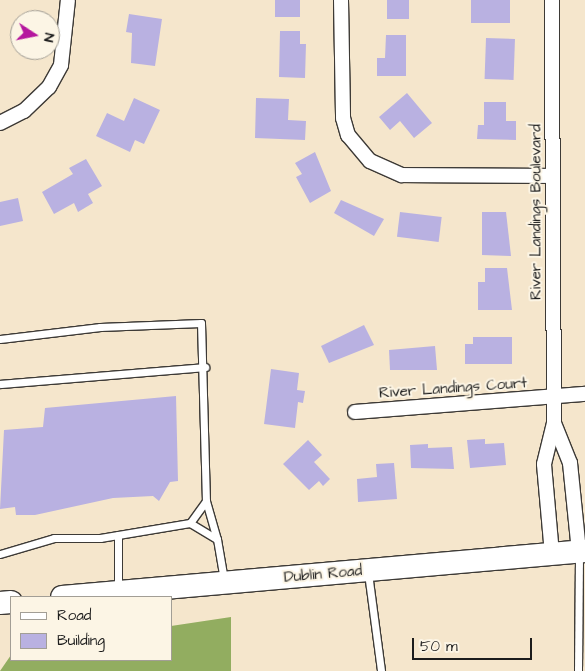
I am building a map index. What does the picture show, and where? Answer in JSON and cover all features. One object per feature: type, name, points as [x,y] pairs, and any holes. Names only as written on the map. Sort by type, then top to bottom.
[{"type":"main road","name":"Dublin Road","points":[[73,596],[582,551]]},
{"type":"street","points":[[0,123],[24,111],[49,87],[61,65],[68,0]]},
{"type":"street","points":[[341,0],[343,118],[348,135],[370,161],[402,174],[552,176]]},
{"type":"street","name":"River Landings Boulevard","points":[[552,0],[554,423],[544,464],[552,554]]},
{"type":"street","name":"River Landings Court","points":[[356,412],[585,394]]},
{"type":"street","name":"River Landings Boulevard","points":[[554,423],[570,463],[582,551]]},
{"type":"lane","points":[[0,339],[100,327],[200,323],[205,367],[206,502],[216,539],[222,552],[224,582]]},
{"type":"lane","points":[[0,384],[205,367]]},
{"type":"lane","points":[[190,523],[206,502]]},
{"type":"lane","points":[[0,554],[54,538],[118,535],[190,523],[216,539]]},
{"type":"lane","points":[[118,535],[118,592]]},
{"type":"lane","points":[[578,671],[582,551]]},
{"type":"lane","points":[[368,570],[381,671]]},
{"type":"green space","points":[[231,617],[231,671],[0,671],[10,656],[10,661],[172,661],[172,626]]},
{"type":"building","points":[[275,0],[300,0],[300,17],[275,17]]},
{"type":"building","points":[[387,0],[409,0],[409,19],[387,19]]},
{"type":"building","points":[[471,0],[510,0],[510,23],[471,23]]},
{"type":"building","points":[[129,14],[162,19],[155,66],[131,63],[132,33],[126,32]]},
{"type":"building","points":[[280,31],[300,31],[300,44],[306,44],[305,78],[279,77]]},
{"type":"building","points":[[386,35],[406,35],[406,76],[377,76],[377,58],[385,58]]},
{"type":"building","points":[[486,38],[515,39],[514,80],[485,79]]},
{"type":"building","points":[[407,93],[432,123],[414,138],[400,121],[390,130],[379,117]]},
{"type":"building","points":[[134,98],[160,110],[144,144],[135,140],[130,152],[96,136],[107,113],[124,121]]},
{"type":"building","points":[[256,98],[289,99],[288,120],[306,121],[305,140],[255,138]]},
{"type":"building","points":[[484,102],[506,102],[506,121],[516,121],[516,140],[477,139],[478,125],[484,125]]},
{"type":"building","points":[[315,152],[331,191],[310,203],[296,177],[302,174],[295,163]]},
{"type":"building","points":[[86,159],[102,186],[88,194],[93,203],[78,212],[74,203],[54,214],[42,192],[73,174],[69,168]]},
{"type":"building","points":[[18,198],[23,221],[0,226],[0,202]]},
{"type":"building","points":[[341,200],[384,219],[374,236],[334,213]]},
{"type":"building","points":[[400,212],[442,217],[439,242],[397,237]]},
{"type":"building","points":[[482,212],[506,212],[511,256],[482,255]]},
{"type":"building","points":[[485,268],[507,268],[512,310],[478,310],[478,282],[485,282]]},
{"type":"building","points":[[364,325],[374,345],[329,363],[321,346]]},
{"type":"building","points":[[473,337],[512,337],[512,364],[465,364],[465,344],[473,344]]},
{"type":"building","points":[[435,346],[437,370],[390,370],[389,350]]},
{"type":"building","points":[[271,369],[299,373],[297,390],[305,391],[303,403],[298,402],[295,428],[264,424]]},
{"type":"building","points":[[176,396],[178,481],[170,482],[159,501],[153,496],[113,498],[35,515],[16,515],[15,507],[0,509],[4,430],[43,427],[45,408]]},
{"type":"building","points":[[485,439],[485,444],[504,443],[506,465],[470,468],[467,440]]},
{"type":"building","points":[[308,440],[322,455],[314,462],[330,479],[323,486],[319,481],[309,490],[283,464]]},
{"type":"building","points":[[428,444],[428,448],[452,447],[454,469],[411,468],[410,445]]},
{"type":"building","points":[[394,463],[397,499],[358,502],[357,479],[377,477],[376,464]]}]
